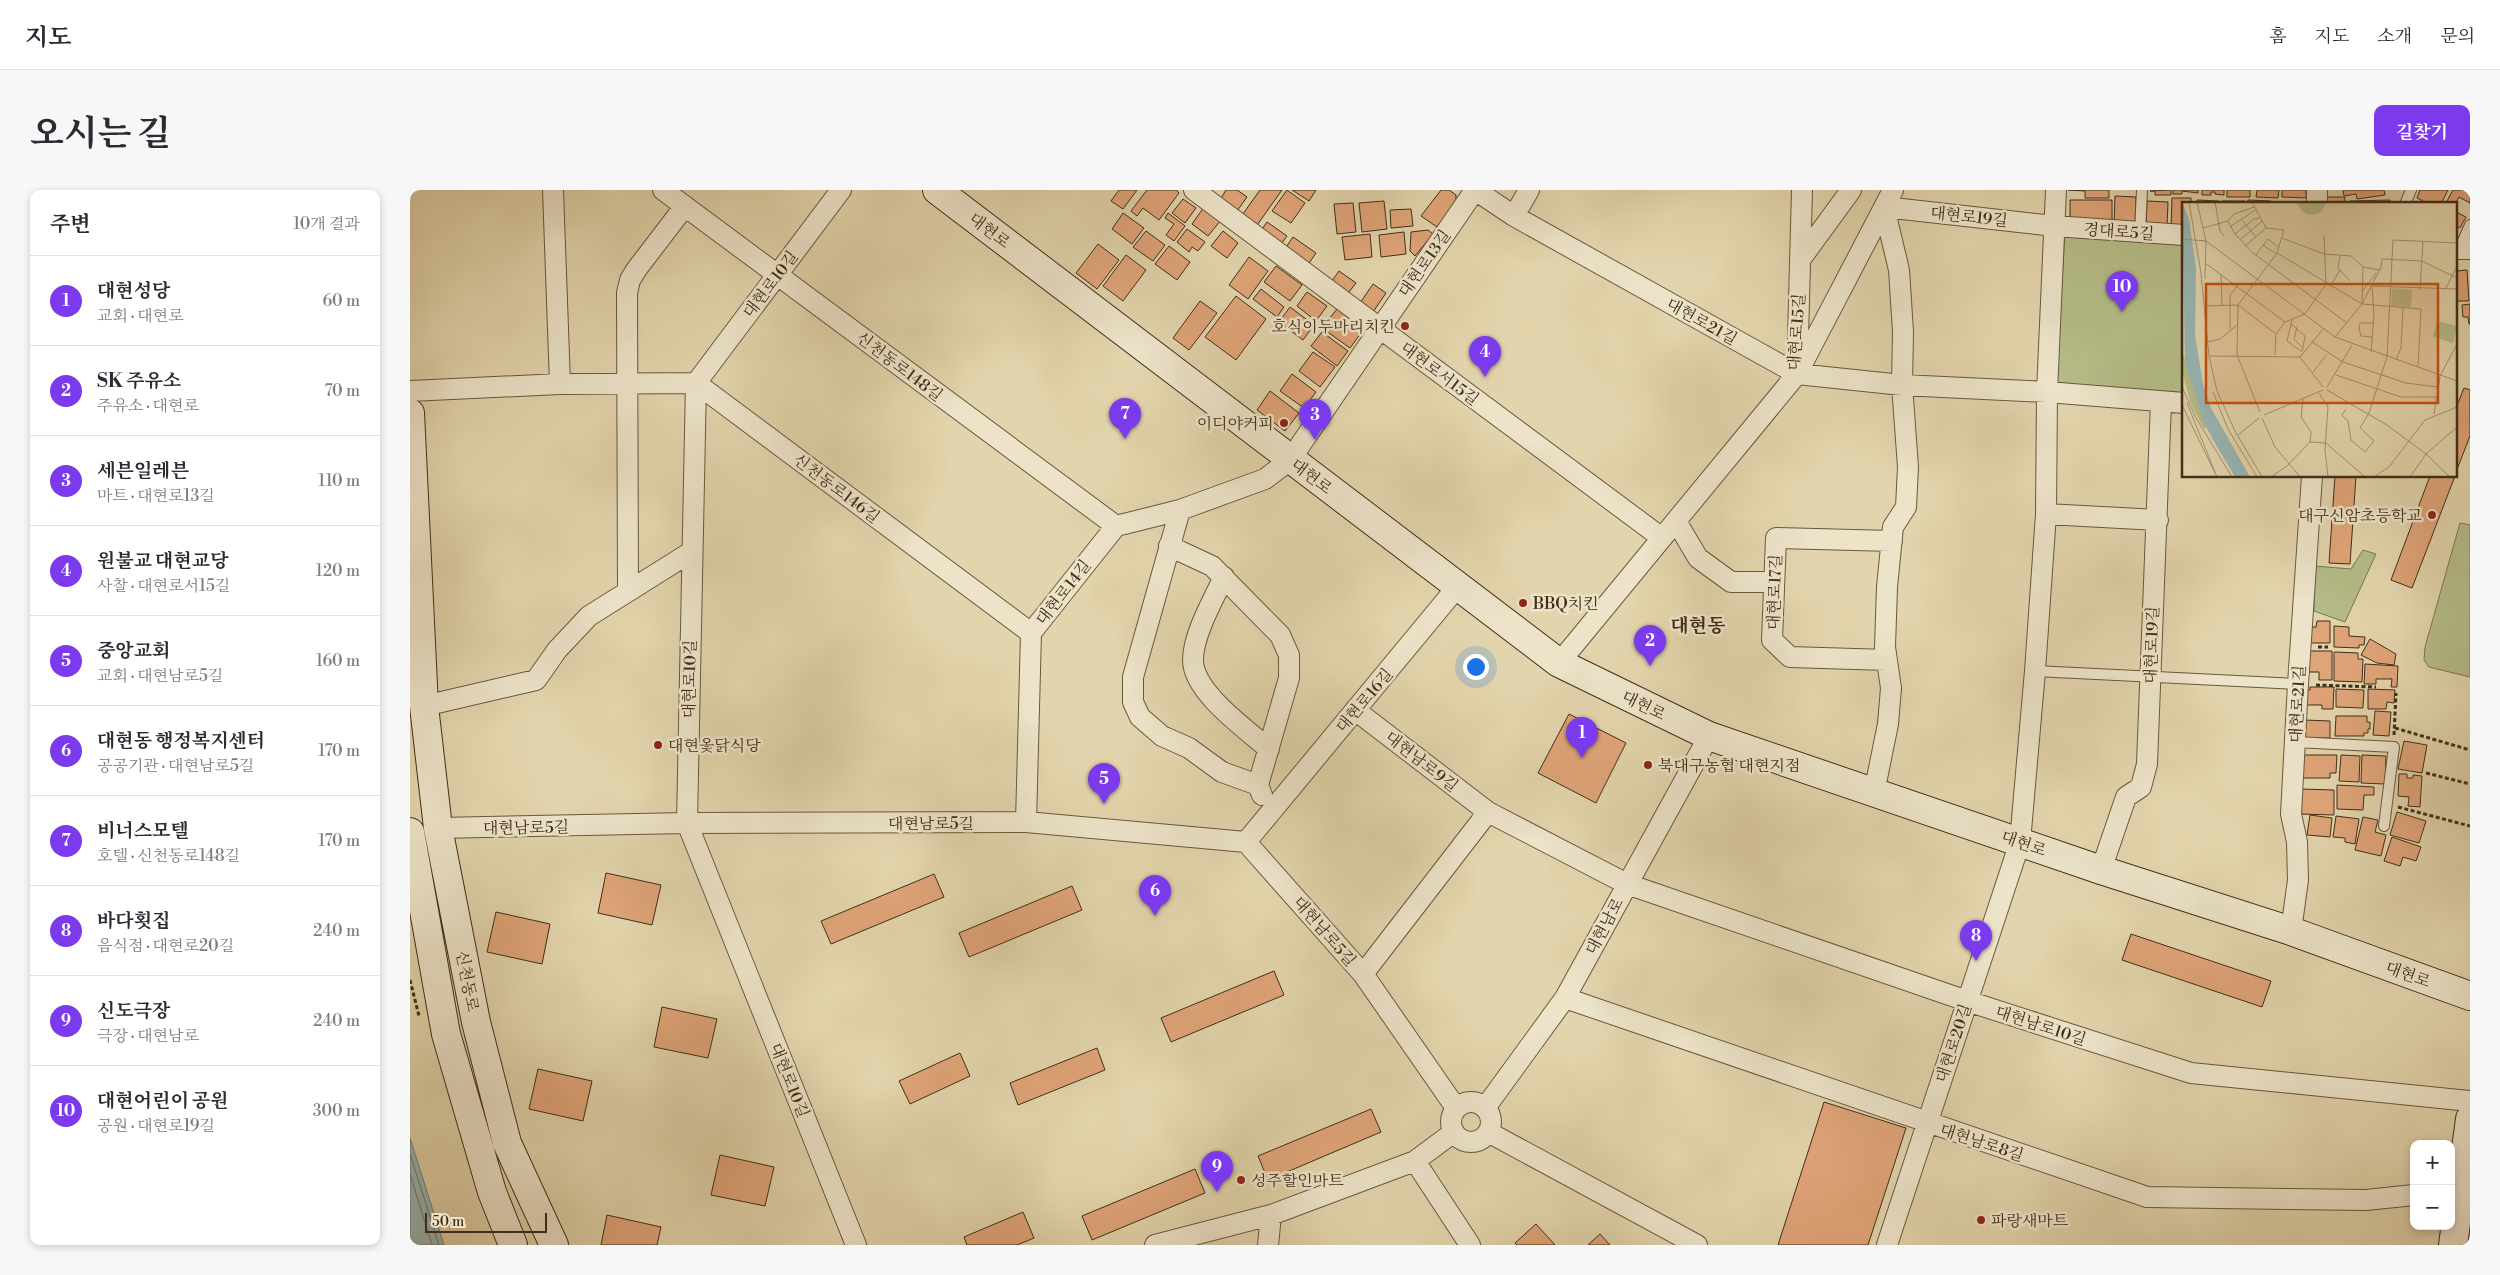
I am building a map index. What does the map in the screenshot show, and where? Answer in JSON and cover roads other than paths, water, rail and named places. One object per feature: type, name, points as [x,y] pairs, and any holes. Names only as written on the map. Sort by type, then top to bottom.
[{"type":"main road","name":"대현로","points":[[937,190],[1559,663],[1709,736],[2101,870],[2291,930],[2466,992]]},
{"type":"main road","name":"신천동로","points":[[410,413],[424,706],[438,828],[476,1022],[508,1143],[554,1245]]},
{"type":"main road","name":"신천동로","points":[[410,832],[446,1034],[492,1192],[513,1245]]},
{"type":"main road","points":[[2455,1191],[2470,1119]]},
{"type":"main road","points":[[508,1143],[542,1245]]},
{"type":"main road","points":[[2453,1245],[2454,1230]]},
{"type":"street","points":[[553,190],[560,384]]},
{"type":"street","name":"신천동로148길","points":[[663,190],[1116,526]]},
{"type":"street","name":"대현로10길","points":[[841,190],[696,382],[691,552],[688,823],[856,1245]]},
{"type":"street","name":"대현로서15길","points":[[1194,190],[1662,538]]},
{"type":"street","name":"대현로13길","points":[[1290,460],[1379,327],[1475,190]]},
{"type":"street","name":"대현로21길","points":[[1475,190],[1514,216],[1797,374],[1902,385],[2047,392],[2182,403]]},
{"type":"street","points":[[1514,216],[1529,190]]},
{"type":"street","name":"대현로15길","points":[[1559,663],[1797,374],[1802,190]]},
{"type":"street","points":[[1800,260],[1851,190]]},
{"type":"street","points":[[2020,842],[2046,514],[2047,392],[2056,190]]},
{"type":"street","points":[[1797,374],[1889,198]]},
{"type":"street","points":[[1874,793],[1888,724],[1891,688],[1885,647],[1887,587],[1893,527],[1906,507],[1908,467],[1902,385],[1903,332],[1899,270],[1889,198]]},
{"type":"street","name":"대현로19길","points":[[1889,198],[2054,226]]},
{"type":"street","points":[[628,590],[629,384],[627,293],[630,280],[685,206]]},
{"type":"street","name":"경대로5길","points":[[2054,226],[2182,235]]},
{"type":"street","points":[[410,391],[560,384],[696,382]]},
{"type":"street","name":"신천동로146길","points":[[696,382],[1031,633]]},
{"type":"street","name":"대현로19길","points":[[2101,870],[2126,797],[2141,787],[2147,764],[2158,520],[2161,402]]},
{"type":"street","points":[[1116,526],[1180,510],[1265,479],[1290,460]]},
{"type":"street","name":"대현로21길","points":[[2291,930],[2298,880],[2297,842],[2291,814],[2312,478]]},
{"type":"street","points":[[1180,510],[1133,677],[1133,702],[1140,718],[1162,736],[1189,748],[1222,772],[1258,785]]},
{"type":"street","points":[[2046,514],[2158,520]]},
{"type":"street","points":[[1676,521],[1698,558],[1731,582],[1774,582]]},
{"type":"street","name":"대현로14길","points":[[1026,822],[1031,633],[1116,526]]},
{"type":"street","name":"대현로17길","points":[[1887,660],[1790,657],[1772,640],[1774,582],[1776,538],[1892,541]]},
{"type":"street","points":[[1169,546],[1212,566],[1280,635],[1289,655],[1289,678],[1258,785],[1270,813]]},
{"type":"street","points":[[424,706],[536,680],[557,650],[589,616],[691,552]]},
{"type":"street","points":[[1224,578],[1200,632],[1193,660],[1196,678],[1208,693],[1269,749]]},
{"type":"street","name":"대현로16길","points":[[1246,842],[1458,586]]},
{"type":"street","name":"대현남로9길","points":[[1356,710],[1488,812],[1627,884]]},
{"type":"street","name":"대현남로","points":[[1485,1108],[1565,998],[1709,736]]},
{"type":"street","name":"대현남로5길","points":[[1363,974],[1488,812]]},
{"type":"street","name":"대현남로5길","points":[[438,828],[688,823],[1026,822],[1246,842],[1363,974],[1456,1108]]},
{"type":"street","name":"대현로20길","points":[[1887,1245],[2020,842]]},
{"type":"street","name":"대현남로10길","points":[[1627,884],[1967,1002],[2191,1074],[2470,1101]]},
{"type":"street","name":"대현남로8길","points":[[1565,998],[1927,1124],[2147,1197],[2366,1200],[2410,1195]]},
{"type":"street","points":[[1474,1102],[1485,1108],[1491,1120],[1488,1132],[1477,1140],[1471,1141],[1464,1140],[1454,1132],[1451,1120],[1456,1108],[1461,1104],[1474,1102]]},
{"type":"street","points":[[1155,1245],[1271,1215],[1415,1162],[1454,1132]]},
{"type":"street","points":[[1488,1132],[1697,1245]]},
{"type":"street","points":[[1415,1162],[1470,1245]]},
{"type":"street","points":[[1268,1245],[1271,1215]]},
{"type":"lane","points":[[2140,233],[2142,190]]},
{"type":"lane","points":[[2406,202],[2411,190]]},
{"type":"lane","points":[[2463,249],[2463,241],[2470,225]]},
{"type":"lane","points":[[2035,671],[2298,684]]},
{"type":"lane","points":[[2295,742],[2394,747],[2385,804],[2384,826]]},
{"type":"water","points":[[410,1138],[444,1245],[410,1245]]},
{"type":"place","name":"대현어린이 공원","points":[[2122,312]]},
{"type":"place","name":"호식이두마리치킨","points":[[1405,326]]},
{"type":"place","name":"원불교 대현교당","points":[[1485,377]]},
{"type":"place","name":"이디야커피","points":[[1284,423]]},
{"type":"place","name":"비너스모텔","points":[[1125,439]]},
{"type":"place","name":"세븐일레븐","points":[[1315,440]]},
{"type":"place","name":"대구신암초등학교","points":[[2432,515]]},
{"type":"place","name":"BBQ치킨","points":[[1523,603]]},
{"type":"place","name":"SK 주유소","points":[[1650,666]]},
{"type":"place","name":"대현옻닭식당","points":[[658,745]]},
{"type":"place","name":"대현성당","points":[[1582,758]]},
{"type":"place","name":"북대구농협 대현지점","points":[[1648,765]]},
{"type":"place","name":"중앙교회","points":[[1104,804]]},
{"type":"place","name":"대현동 행정복지센터","points":[[1155,916]]},
{"type":"place","name":"바다횟집","points":[[1976,961]]},
{"type":"place","name":"성주할인마트","points":[[1241,1180]]},
{"type":"place","name":"신도극장","points":[[1217,1192]]},
{"type":"place","name":"파랑새마트","points":[[1981,1220]]},
{"type":"district","name":"대현동","points":[[1698,625]]}]
